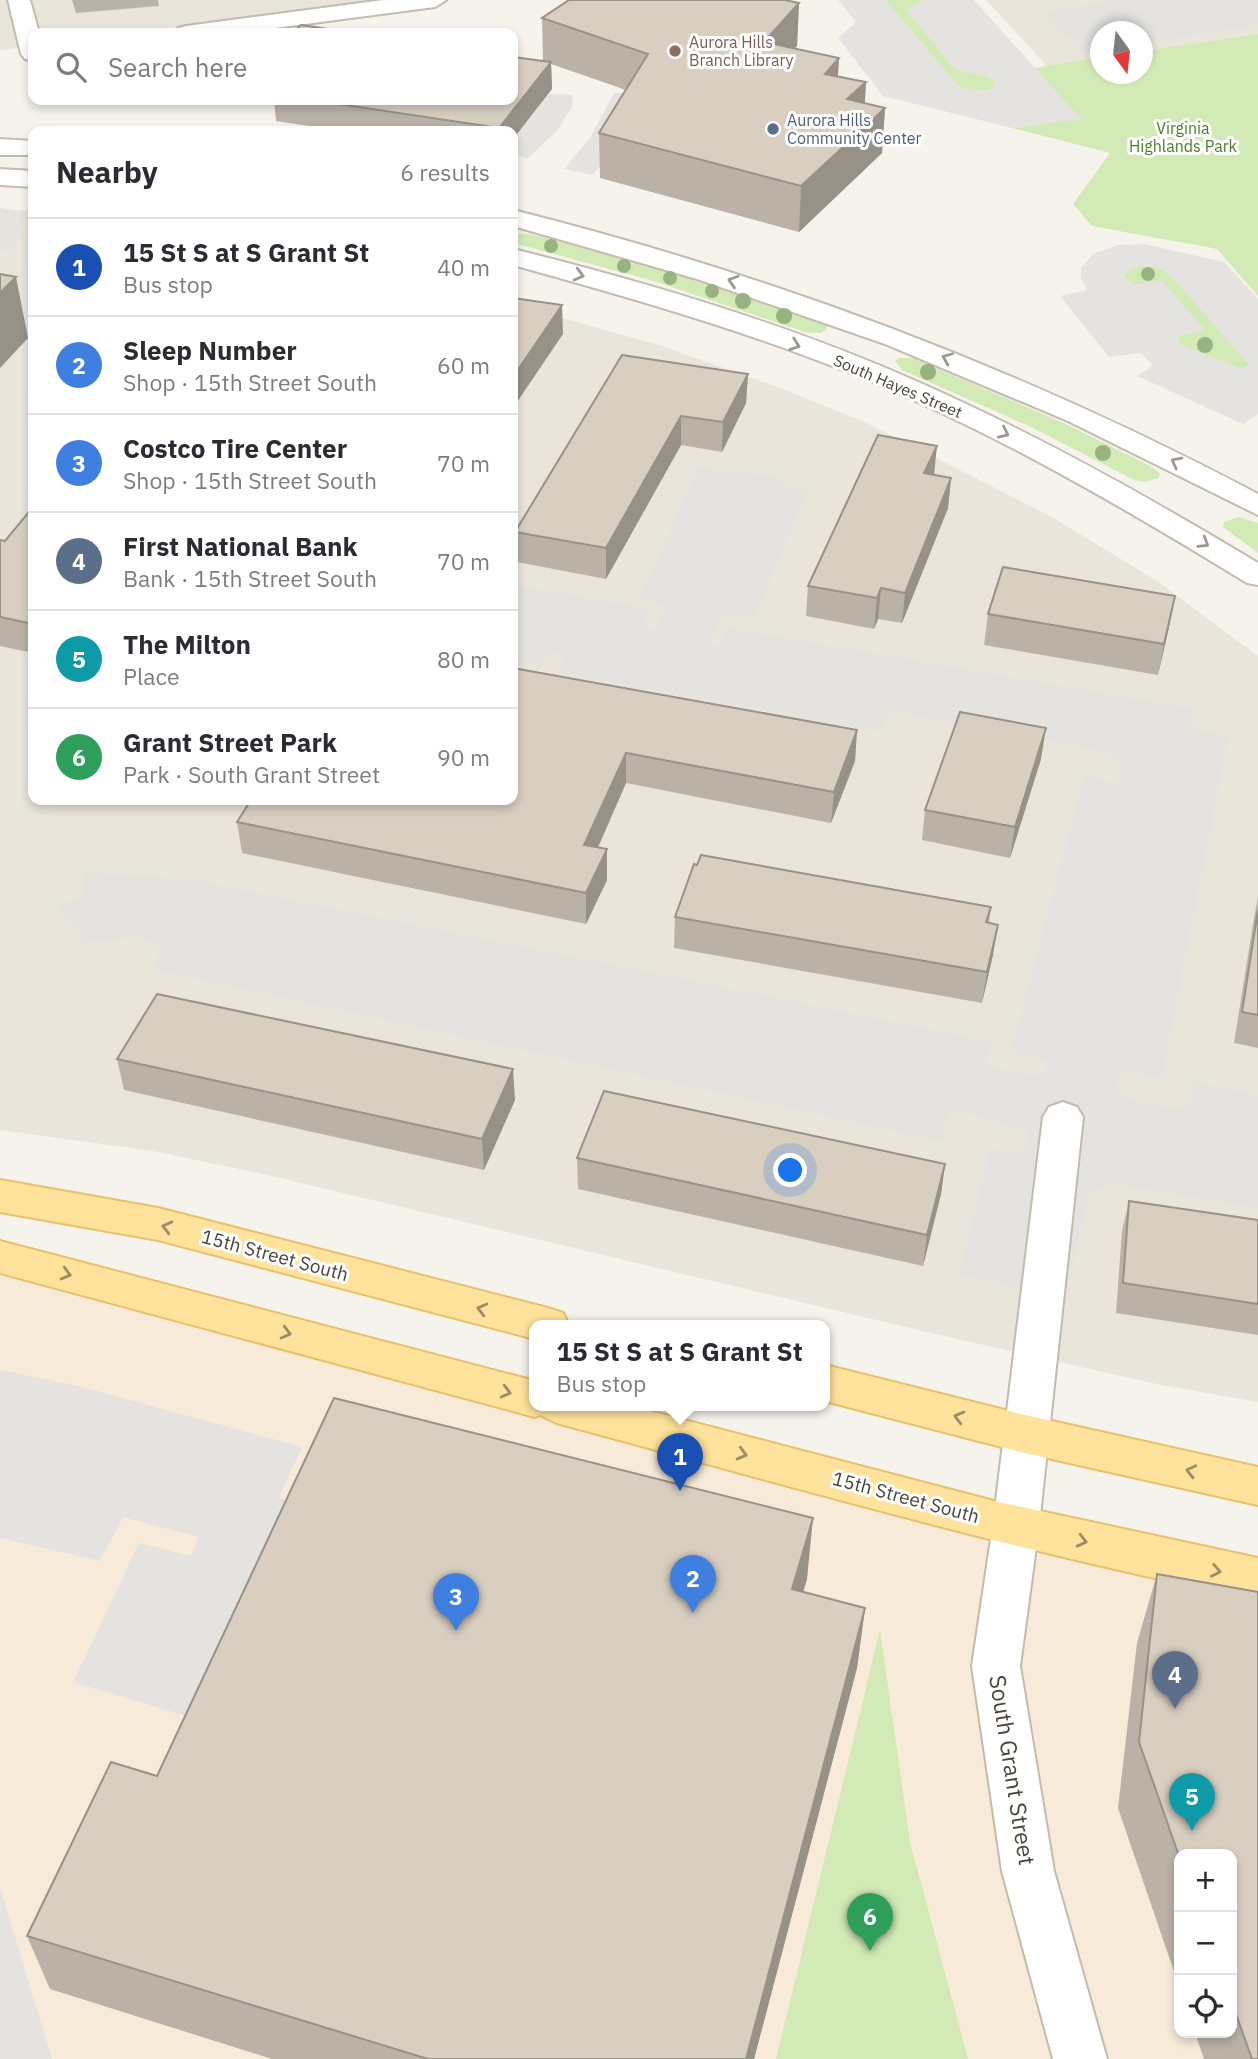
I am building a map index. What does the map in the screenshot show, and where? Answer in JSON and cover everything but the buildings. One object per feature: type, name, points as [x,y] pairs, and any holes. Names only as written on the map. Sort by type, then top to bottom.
[{"type":"main road","name":"15th Street South","points":[[0,1196],[158,1224],[529,1320]]},
{"type":"main road","points":[[0,1257],[529,1397]]},
{"type":"main road","points":[[830,1384],[1025,1434],[1258,1486]]},
{"type":"main road","name":"15th Street South","points":[[580,1411],[1016,1525],[1174,1563],[1258,1578]]},
{"type":"street","points":[[19,0],[26,55]]},
{"type":"street","points":[[224,28],[435,0]]},
{"type":"street","points":[[0,147],[28,149]]},
{"type":"street","points":[[0,177],[28,179]]},
{"type":"street","points":[[518,219],[718,275],[894,335],[1036,395],[1148,447],[1258,506]]},
{"type":"street","name":"South Hayes Street","points":[[518,258],[665,299],[904,386],[1038,449],[1172,523],[1258,576]]},
{"type":"street","name":"South Grant Street","points":[[1063,1116],[1016,1525],[996,1666],[1028,1871],[1080,2059]]},
{"type":"shaded area","points":[[0,0],[371,0],[166,28],[28,28],[28,47],[0,50]]},
{"type":"shaded area","points":[[838,0],[885,0],[960,88],[984,91],[993,88],[995,82],[990,77],[955,69],[906,10],[925,0],[974,0],[1081,119],[1012,128],[883,96],[838,38],[856,22]]},
{"type":"shaded area","points":[[986,0],[1258,0],[1258,34],[1153,50],[1153,21],[1090,21],[1090,59],[1047,66]]},
{"type":"shaded area","points":[[1122,0],[1258,0],[1258,25],[1153,41],[1153,21],[1090,21],[1090,50],[1086,51],[1042,12]]},
{"type":"shaded area","points":[[614,93],[641,94],[621,141],[593,175],[564,169],[590,138]]},
{"type":"shaded area","points":[[549,94],[573,95],[572,107],[557,131],[527,159],[518,155],[518,133]]},
{"type":"shaded area","points":[[0,208],[26,211],[15,249],[0,252]]},
{"type":"shaded area","points":[[28,211],[28,805],[518,805],[518,305],[659,345],[783,389],[869,424],[1052,517],[1157,581],[1258,656],[1258,1402],[1161,1385],[931,1333],[263,1174],[153,1151],[0,1130],[0,252],[15,249]]},
{"type":"shaded area","points":[[1144,244],[1224,262],[1258,299],[1258,414],[1243,424],[1137,376],[1153,365],[1140,353],[1109,357],[1060,296],[1087,290],[1081,278],[1081,268],[1093,254],[1118,245]],"holes":[[[1141,266],[1156,267],[1169,273],[1250,366],[1241,369],[1183,346],[1177,341],[1179,335],[1206,331],[1161,280],[1133,285],[1124,276],[1130,269]]]},
{"type":"shaded area","points":[[698,468],[780,477],[782,484],[807,491],[755,617],[722,616],[710,642],[713,646],[721,645],[727,628],[1194,709],[1191,722],[1198,730],[1229,736],[1161,1078],[1132,1071],[1114,1076],[1120,1094],[1133,1101],[1179,1109],[1192,1105],[1194,1082],[1258,1095],[1258,1208],[1108,1183],[1090,1192],[1065,1298],[959,1274],[990,1149],[1012,1152],[1025,1148],[1030,1140],[1026,1130],[964,1112],[951,1113],[947,1117],[941,1141],[153,969],[161,947],[143,937],[86,942],[56,904],[76,900],[84,894],[85,873],[188,879],[992,1042],[985,1058],[990,1066],[1032,1076],[1043,1073],[1047,1066],[1045,1060],[1011,1052],[1084,776],[1115,783],[1123,777],[1119,762],[1109,752],[898,712],[889,713],[881,731],[559,673],[566,658],[559,652],[549,655],[540,669],[518,665],[518,586],[650,609],[643,625],[649,630],[657,628],[665,609],[663,605],[640,599]]},
{"type":"shaded area","points":[[0,1267],[529,1403],[529,1411],[560,1411],[1258,1579],[1258,2059],[0,2059]]},
{"type":"shaded area","points":[[0,1370],[83,1387],[302,1447],[279,1498],[307,1510],[206,1722],[73,1682],[139,1543],[191,1556],[199,1537],[123,1517],[100,1561],[0,1538]]},
{"type":"shaded area","points":[[0,1887],[52,2059],[0,2059]]},
{"type":"green space","points":[[885,0],[925,0],[907,10],[955,69],[990,77],[996,83],[994,88],[984,91],[960,88]]},
{"type":"green space","name":"Virginia Highlands Park","points":[[1258,34],[1258,296],[1217,249],[1092,226],[1073,204],[1110,153],[1012,128],[1080,118],[1034,68],[1090,59],[1090,84],[1153,84],[1153,50]]},
{"type":"green space","points":[[518,233],[530,234],[646,265],[816,320],[826,324],[827,329],[820,333],[808,333],[657,282],[518,244]]},
{"type":"green space","points":[[1141,266],[1156,267],[1169,273],[1251,365],[1241,369],[1183,346],[1177,341],[1179,335],[1205,330],[1133,285],[1124,276],[1130,269]]},
{"type":"green space","points":[[899,358],[913,358],[1066,424],[1152,467],[1160,474],[1159,478],[1144,482],[1134,480],[1033,428],[902,370],[895,361]]},
{"type":"green space","points":[[1239,517],[1258,523],[1258,553],[1223,527],[1224,522]]},
{"type":"green space","points":[[880,1630],[910,1842],[968,2059],[776,2059]]},
{"type":"place","name":"Aurora Hills Branch Library","points":[[675,51]]},
{"type":"place","name":"Aurora Hills Community Center","points":[[773,129]]},
{"type":"place","name":"15 St S at S Grant St","points":[[680,1491]]},
{"type":"place","name":"Sleep Number","points":[[693,1613]]},
{"type":"place","name":"Costco Tire Center","points":[[456,1631]]},
{"type":"place","name":"First National Bank","points":[[1175,1709]]},
{"type":"place","name":"The Milton","points":[[1192,1831]]},
{"type":"place","name":"Grant Street Park","points":[[870,1951]]}]
